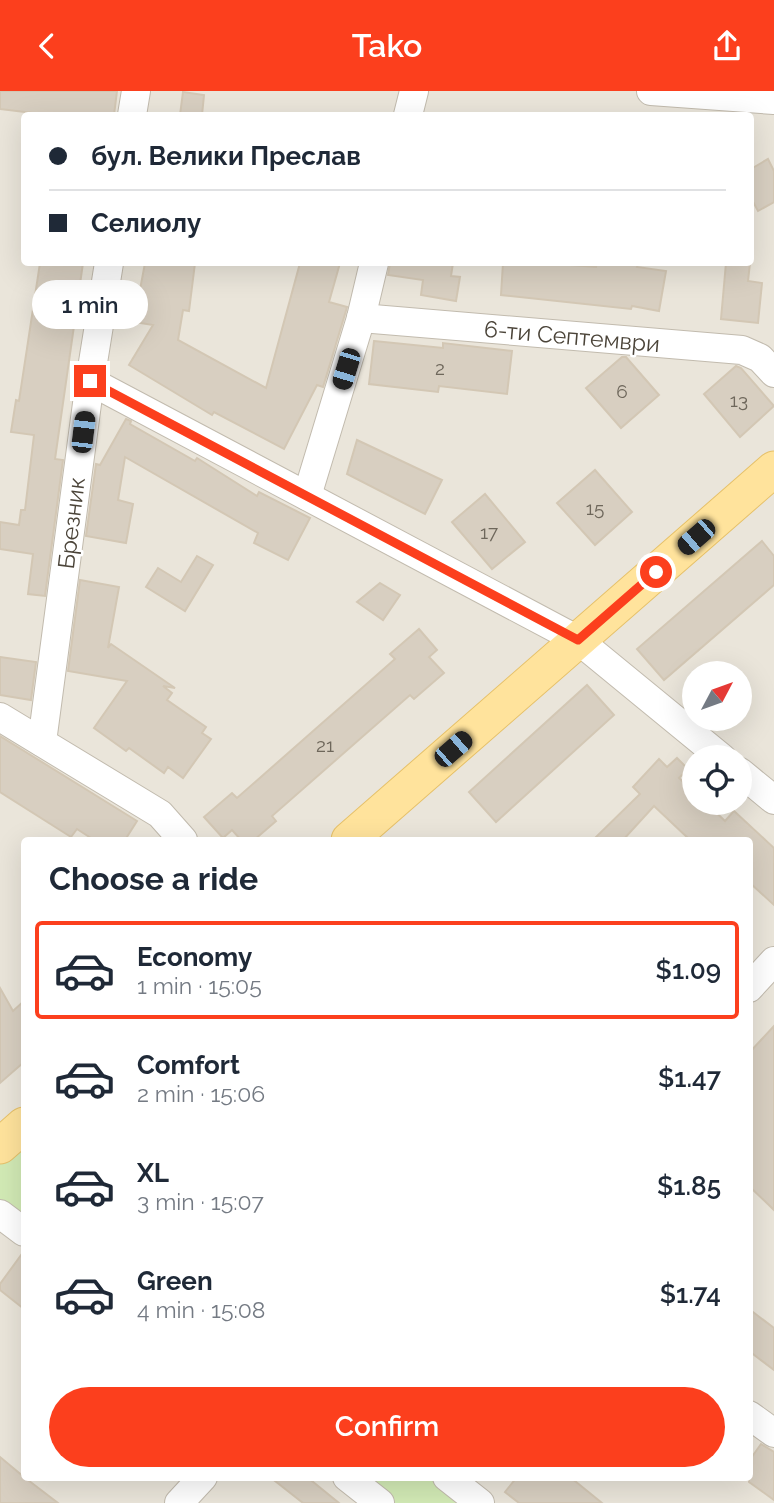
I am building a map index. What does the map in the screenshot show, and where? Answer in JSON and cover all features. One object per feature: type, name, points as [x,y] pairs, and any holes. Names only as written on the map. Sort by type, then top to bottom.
[{"type":"main road","points":[[352,837],[774,469]]},
{"type":"street","points":[[132,112],[136,91]]},
{"type":"street","points":[[409,112],[414,91]]},
{"type":"street","points":[[651,91],[768,102]]},
{"type":"street","name":"Брезник","points":[[42,742],[90,381],[109,266]]},
{"type":"street","points":[[307,496],[361,318],[373,266]]},
{"type":"street","name":"6-ти Септември","points":[[361,318],[742,350],[760,358],[774,373]]},
{"type":"street","points":[[90,381],[578,640],[706,745]]},
{"type":"street","points":[[0,717],[160,814],[180,837]]},
{"type":"street","points":[[752,782],[774,800]]},
{"type":"street","points":[[753,984],[774,961]]},
{"type":"street","points":[[0,1214],[21,1230]]},
{"type":"street","points":[[753,1418],[774,1433]]},
{"type":"street","points":[[179,1503],[198,1481]]},
{"type":"street","points":[[352,1481],[380,1503]]},
{"type":"street","points":[[452,1481],[480,1503]]},
{"type":"shaded area","points":[[0,91],[774,91],[774,1503],[0,1503]]},
{"type":"green space","points":[[21,1144],[21,1230],[0,1214],[0,1146]]},
{"type":"green space","points":[[352,1481],[452,1481],[480,1503],[380,1503]]},
{"type":"building","points":[[0,91],[117,91],[114,112],[25,112],[0,109]]},
{"type":"building","points":[[183,92],[204,95],[202,112],[180,112]]},
{"type":"building","points":[[768,159],[774,171],[774,202],[758,211],[754,204],[754,167]]},
{"type":"building","points":[[40,266],[83,266],[55,459],[63,460],[45,596],[28,594],[33,554],[0,549],[0,522],[19,525],[21,510],[25,510],[34,435],[11,432],[16,400],[19,401]]},
{"type":"building","points":[[144,266],[195,266],[189,311],[183,310],[178,340],[266,388],[299,266],[339,266],[329,302],[347,307],[323,387],[317,385],[284,449],[214,412],[212,415],[129,365],[153,325],[134,322]]},
{"type":"building","points":[[390,266],[453,266],[451,276],[460,277],[456,301],[421,295],[423,280],[388,275]]},
{"type":"building","points":[[503,266],[637,266],[666,271],[659,311],[632,306],[631,309],[501,295]]},
{"type":"building","points":[[726,266],[750,266],[748,281],[762,283],[758,323],[721,319]]},
{"type":"building","points":[[374,341],[443,348],[443,343],[512,351],[507,394],[439,386],[438,392],[369,384]]},
{"type":"building","points":[[622,357],[626,357],[659,395],[621,428],[586,388]]},
{"type":"building","points":[[736,366],[741,368],[774,406],[740,437],[704,394]]},
{"type":"building","points":[[126,419],[131,421],[130,424],[195,461],[197,458],[257,496],[259,492],[310,518],[288,560],[254,543],[258,533],[125,457],[118,500],[133,504],[126,543],[86,536],[96,464],[100,465]]},
{"type":"building","points":[[357,440],[442,480],[425,514],[347,474]]},
{"type":"building","points":[[595,470],[632,512],[595,545],[557,503]]},
{"type":"building","points":[[485,494],[525,542],[492,569],[452,522]]},
{"type":"building","points":[[762,541],[774,556],[774,585],[686,661],[682,661],[682,664],[664,680],[637,649]]},
{"type":"building","points":[[197,556],[213,565],[185,611],[146,587],[158,568],[181,582]]},
{"type":"building","points":[[80,580],[119,587],[108,648],[111,644],[175,688],[163,686],[172,693],[167,700],[206,727],[202,733],[211,739],[183,778],[168,767],[164,773],[129,748],[126,751],[94,728],[127,681],[68,671]]},
{"type":"building","points":[[380,583],[400,595],[383,620],[357,602]]},
{"type":"building","points":[[419,629],[437,650],[429,657],[444,673],[414,699],[410,695],[272,816],[276,821],[257,837],[238,837],[232,830],[222,837],[204,817],[232,793],[237,798],[395,659],[390,654]]},
{"type":"building","points":[[0,657],[36,662],[31,700],[0,695]]},
{"type":"building","points":[[587,685],[614,715],[496,822],[469,792]]},
{"type":"building","points":[[0,736],[137,821],[127,837],[89,837],[77,829],[71,837],[0,792]]},
{"type":"building","points":[[677,758],[682,763],[682,775],[679,778],[682,781],[682,815],[719,815],[725,821],[730,815],[738,815],[774,848],[774,905],[753,886],[753,837],[687,837],[654,806],[626,837],[596,837],[640,794],[633,787],[659,759],[667,767]]},
{"type":"building","points":[[0,988],[13,1011],[21,1004],[21,1065],[0,1083]]},
{"type":"building","points":[[774,1026],[774,1210],[753,1190],[753,1049]]},
{"type":"building","points":[[21,1255],[21,1307],[0,1290],[0,1284]]},
{"type":"building","points":[[753,1312],[774,1328],[774,1370],[753,1354]]},
{"type":"building","points":[[761,1444],[774,1452],[774,1500],[749,1482],[753,1481],[753,1455]]},
{"type":"building","points":[[0,1457],[21,1474],[21,1481],[29,1481],[58,1503],[0,1503]]},
{"type":"building","points":[[275,1481],[312,1481],[339,1503],[303,1503]]},
{"type":"building","points":[[514,1481],[575,1481],[602,1503],[519,1503],[505,1492]]},
{"type":"route","points":[[90,381],[578,640],[656,572]]}]
